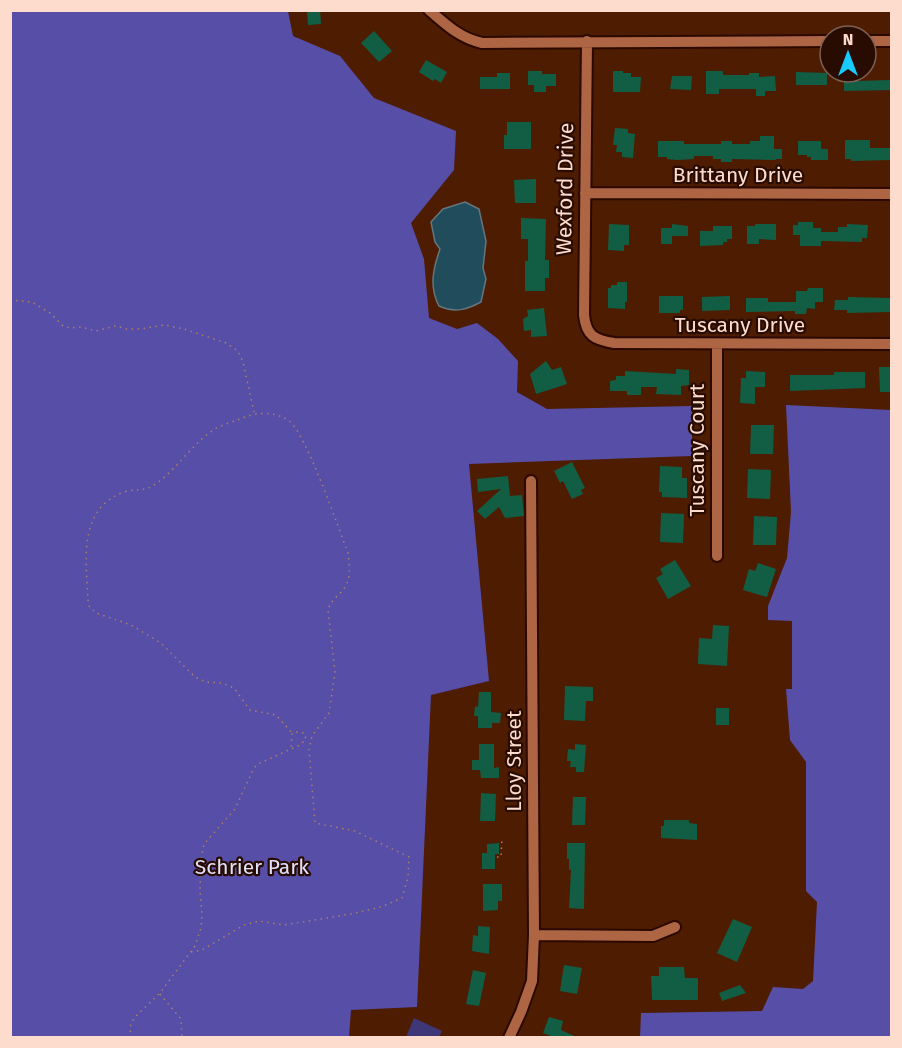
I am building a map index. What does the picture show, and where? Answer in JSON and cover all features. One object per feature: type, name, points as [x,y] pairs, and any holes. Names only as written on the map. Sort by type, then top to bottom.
[{"type":"street","points":[[429,10],[458,34],[468,40],[482,43],[818,41]]},
{"type":"street","name":"Wexford Drive","points":[[587,41],[584,315],[585,326],[591,335]]},
{"type":"street","name":"Brittany Drive","points":[[585,193],[891,194]]},
{"type":"street","name":"Tuscany Drive","points":[[591,335],[601,341],[614,343],[891,344]]},
{"type":"street","name":"Tuscany Court","points":[[717,345],[717,556]]},
{"type":"street","name":"Lloy Street","points":[[509,1038],[532,981],[534,935],[531,481]]},
{"type":"street","points":[[534,935],[653,936],[675,927]]},
{"type":"path","points":[[10,300],[32,302],[50,313],[63,326],[70,328],[81,327],[96,331],[115,326],[140,329],[165,325],[226,343],[238,351],[243,362],[254,413]]},
{"type":"path","points":[[191,952],[202,950],[244,925],[259,921],[284,925],[381,907],[402,898],[408,877],[409,857],[355,831],[315,823],[309,750],[312,737],[329,713],[334,672],[328,610],[330,602],[347,583],[348,553],[309,454],[292,423],[278,416],[254,413],[216,429],[147,490],[127,491],[107,501],[99,509],[88,536],[88,600],[89,606],[96,613],[131,625],[161,643],[195,677],[206,682],[222,683],[234,688],[250,710],[276,715],[292,733],[291,749]]},
{"type":"path","points":[[292,733],[301,732],[307,737],[312,737]]},
{"type":"path","points":[[131,1038],[130,1028],[134,1018],[160,993],[195,946],[201,928],[201,858],[204,843],[235,809],[254,768],[305,741],[307,737]]},
{"type":"path","points":[[497,857],[501,857],[502,854],[502,838]]},
{"type":"path","points":[[160,993],[181,1019],[182,1038]]},
{"type":"path","points":[[163,1038],[173,1036],[177,1038]]},
{"type":"shaded area","points":[[414,1018],[442,1031],[439,1037],[406,1037]]},
{"type":"green space","name":"Schrier Park","points":[[10,11],[288,11],[293,36],[340,56],[374,98],[456,131],[454,170],[411,223],[424,259],[429,318],[457,329],[477,323],[498,339],[518,361],[517,392],[547,409],[692,406],[692,456],[469,464],[489,681],[431,695],[417,1007],[351,1010],[349,1037],[11,1037]]},
{"type":"green space","points":[[786,405],[891,410],[891,1037],[640,1037],[641,1013],[762,1011],[773,987],[803,989],[813,981],[817,902],[806,891],[806,762],[790,740],[786,689],[792,689],[792,621],[768,620],[768,606],[787,558],[791,512]]},
{"type":"water","points":[[465,202],[479,209],[486,241],[483,268],[486,279],[481,302],[465,309],[455,310],[439,306],[434,292],[434,271],[440,249],[435,242],[431,222],[443,209]]},
{"type":"building","points":[[307,10],[320,10],[321,24],[308,25]]},
{"type":"building","points":[[374,31],[392,51],[379,62],[361,43]]},
{"type":"building","points":[[426,60],[447,72],[441,83],[419,72]]},
{"type":"building","points":[[528,71],[556,74],[556,86],[546,86],[546,92],[534,92],[534,85],[528,85]]},
{"type":"building","points":[[613,71],[631,73],[631,77],[641,77],[640,92],[613,92]]},
{"type":"building","points":[[706,71],[723,71],[723,75],[759,73],[759,77],[775,76],[776,91],[765,91],[765,96],[756,96],[756,89],[719,89],[719,94],[706,94]]},
{"type":"building","points":[[796,72],[818,73],[818,84],[827,84],[827,85],[796,85]]},
{"type":"building","points":[[497,73],[510,73],[510,89],[480,89],[480,77],[497,77]]},
{"type":"building","points":[[672,76],[692,76],[691,90],[670,89]]},
{"type":"building","points":[[878,80],[891,80],[891,90],[844,91],[844,84],[878,84]]},
{"type":"building","points":[[507,122],[531,122],[531,149],[504,149]]},
{"type":"building","points":[[615,128],[628,129],[628,133],[635,134],[633,158],[622,157],[622,152],[616,152],[617,145],[613,145]]},
{"type":"building","points":[[760,136],[774,136],[774,149],[782,149],[782,159],[732,159],[732,162],[721,162],[721,159],[713,159],[713,156],[694,156],[694,159],[677,160],[658,157],[658,141],[721,144],[721,141],[732,141],[732,144],[750,144],[750,141],[760,141]]},
{"type":"building","points":[[845,140],[870,140],[870,148],[891,148],[891,160],[851,161],[851,159],[845,159]]},
{"type":"building","points":[[798,141],[821,141],[821,149],[828,149],[828,160],[811,160],[811,157],[807,155],[798,155]]},
{"type":"building","points":[[536,179],[536,203],[515,203],[514,180]]},
{"type":"building","points":[[521,218],[546,219],[545,260],[549,260],[549,278],[545,278],[545,291],[525,291],[528,239],[521,239]]},
{"type":"building","points":[[798,222],[813,222],[813,228],[821,228],[821,232],[838,232],[838,227],[847,227],[847,224],[868,225],[867,238],[862,238],[862,242],[821,241],[821,246],[800,246],[800,235],[793,235],[793,225],[798,225]]},
{"type":"building","points":[[609,224],[629,225],[629,245],[624,245],[624,251],[608,250]]},
{"type":"building","points":[[672,224],[688,226],[688,236],[672,236],[672,244],[661,244],[661,228],[672,228]]},
{"type":"building","points":[[755,224],[776,224],[776,240],[759,239],[759,244],[747,244],[747,226],[755,226]]},
{"type":"building","points":[[713,226],[732,226],[732,239],[727,239],[723,245],[700,246],[700,231],[713,231]]},
{"type":"building","points":[[617,282],[627,282],[625,309],[608,308],[608,288],[611,288],[611,285],[617,285]]},
{"type":"building","points":[[808,288],[823,288],[823,302],[815,302],[815,309],[807,308],[806,314],[795,314],[795,311],[746,312],[746,298],[768,298],[768,302],[796,302],[796,291],[807,291]]},
{"type":"building","points":[[659,296],[683,296],[683,310],[680,310],[680,313],[659,313]]},
{"type":"building","points":[[730,296],[730,310],[702,311],[702,297]]},
{"type":"building","points":[[848,297],[891,298],[891,312],[847,313],[847,310],[834,310],[835,300],[848,300]]},
{"type":"building","points":[[544,308],[547,336],[531,337],[531,330],[524,331],[523,319],[528,316],[527,310]]},
{"type":"building","points":[[546,361],[552,370],[561,367],[567,384],[536,394],[530,374]]},
{"type":"building","points":[[879,367],[891,367],[891,392],[880,392]]},
{"type":"building","points":[[676,369],[689,370],[689,385],[681,386],[681,395],[656,394],[657,387],[641,387],[641,395],[627,395],[627,391],[610,391],[610,381],[616,380],[616,376],[625,376],[625,371],[676,374]]},
{"type":"building","points":[[746,371],[765,372],[765,387],[755,387],[755,404],[740,403],[741,378],[746,378]]},
{"type":"building","points":[[834,372],[865,372],[865,388],[790,391],[790,375],[834,375]]},
{"type":"building","points":[[751,425],[774,425],[773,454],[750,454]]},
{"type":"building","points":[[572,462],[585,488],[581,490],[583,494],[572,499],[563,481],[560,483],[554,471]]},
{"type":"building","points":[[660,466],[682,467],[682,478],[687,478],[687,498],[662,497],[662,492],[659,492]]},
{"type":"building","points":[[748,469],[771,470],[770,499],[747,498]]},
{"type":"building","points":[[508,476],[510,496],[522,495],[524,516],[505,518],[499,507],[485,519],[477,511],[501,489],[478,492],[477,479]]},
{"type":"building","points":[[661,513],[684,514],[683,543],[660,542]]},
{"type":"building","points":[[754,516],[777,517],[776,545],[753,545]]},
{"type":"building","points":[[675,560],[691,586],[668,599],[656,578],[663,574],[660,569]]},
{"type":"building","points":[[758,563],[776,569],[767,597],[743,590],[749,569],[755,571]]},
{"type":"building","points":[[713,625],[729,626],[727,666],[698,664],[699,638],[712,639]]},
{"type":"building","points":[[565,686],[593,687],[593,701],[586,701],[585,721],[564,720]]},
{"type":"building","points":[[479,692],[491,692],[491,712],[501,713],[500,723],[492,723],[492,728],[478,728],[478,716],[474,716],[475,706],[478,707]]},
{"type":"building","points":[[716,708],[729,708],[729,725],[716,725]]},
{"type":"building","points":[[479,744],[494,744],[494,768],[499,767],[499,778],[481,778],[480,770],[472,770],[472,760],[479,760]]},
{"type":"building","points":[[575,744],[586,745],[584,772],[576,772],[576,767],[570,767],[571,761],[567,761],[568,749],[575,750]]},
{"type":"building","points":[[481,793],[496,794],[495,821],[480,821]]},
{"type":"building","points":[[573,797],[586,797],[585,825],[572,825]]},
{"type":"building","points":[[664,820],[689,820],[689,823],[697,824],[697,840],[661,838],[661,826],[664,826]]},
{"type":"building","points":[[499,843],[499,854],[495,854],[495,869],[482,869],[482,853],[487,853],[487,844]]},
{"type":"building","points":[[567,843],[585,843],[584,909],[569,908],[571,870],[569,870],[569,859],[567,859]]},
{"type":"building","points":[[483,884],[502,884],[502,901],[498,901],[498,910],[483,911]]},
{"type":"building","points":[[733,919],[752,927],[737,962],[717,953]]},
{"type":"building","points":[[478,926],[490,927],[489,954],[472,951],[473,935],[478,936]]},
{"type":"building","points":[[564,965],[582,968],[577,994],[560,991]]},
{"type":"building","points":[[659,967],[684,967],[685,978],[698,978],[698,1000],[652,1000],[651,976],[659,976]]},
{"type":"building","points":[[473,970],[486,973],[479,1006],[466,1004]]},
{"type":"building","points":[[740,985],[746,993],[722,1001],[719,993]]},
{"type":"building","points":[[549,1017],[563,1021],[561,1030],[579,1038],[556,1038],[543,1033]]}]
